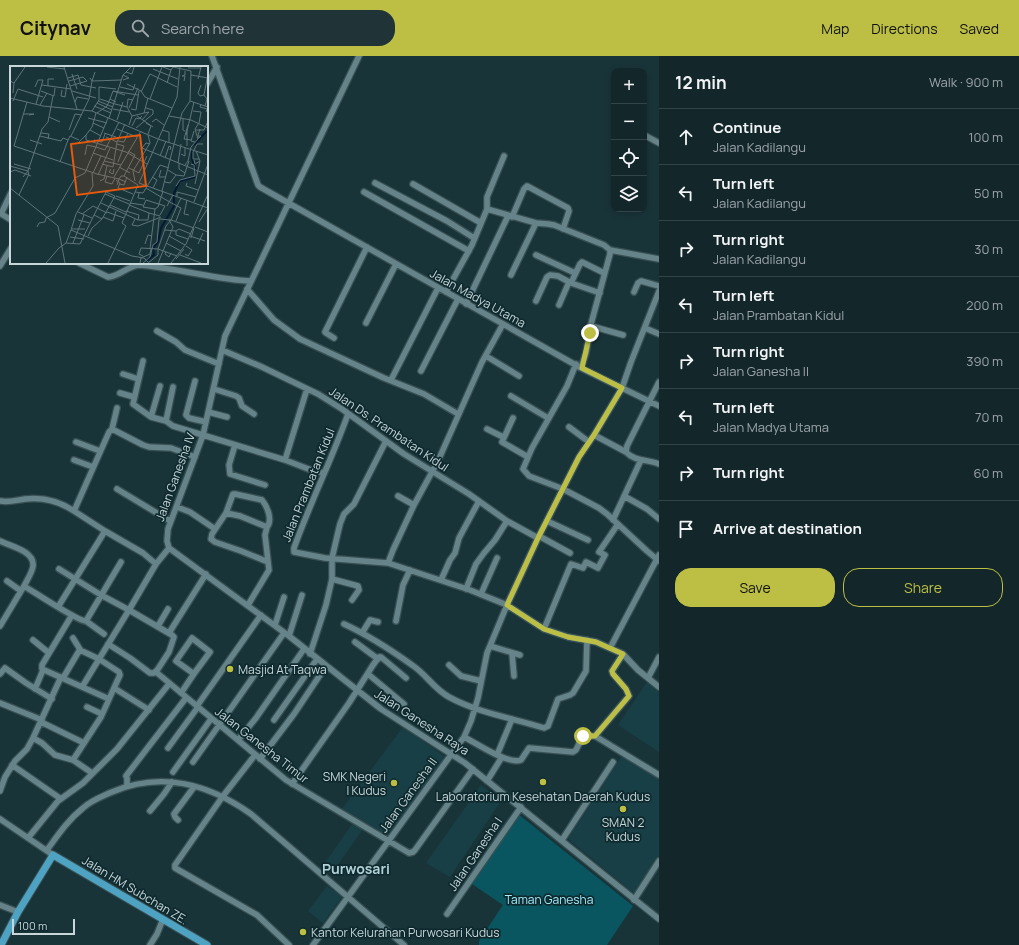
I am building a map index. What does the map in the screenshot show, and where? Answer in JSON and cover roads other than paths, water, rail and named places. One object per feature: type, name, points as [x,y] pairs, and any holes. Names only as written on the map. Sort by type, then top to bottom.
[{"type":"main road","points":[[1,945],[50,852]]},
{"type":"main road","name":"Jalan HM Subchan ZE.","points":[[50,852],[207,945]]},
{"type":"street","name":"Jalan Madya Utama","points":[[212,56],[258,185],[263,189],[579,366],[659,406]]},
{"type":"street","name":"Jalan Ganesha IV","points":[[169,548],[167,535],[170,521],[177,507],[203,435],[225,336],[359,56]]},
{"type":"street","points":[[208,82],[217,67]]},
{"type":"street","points":[[647,137],[659,143]]},
{"type":"street","points":[[446,292],[469,251],[487,209],[487,197],[504,156]]},
{"type":"street","points":[[375,183],[447,221],[474,238]]},
{"type":"street","points":[[413,184],[481,223]]},
{"type":"street","points":[[466,304],[510,216],[527,186],[568,208],[569,211],[563,229]]},
{"type":"street","points":[[364,192],[469,251]]},
{"type":"street","points":[[10,195],[1,213],[10,219]]},
{"type":"street","points":[[487,209],[536,223],[548,224],[604,245],[610,250],[659,259]]},
{"type":"street","points":[[511,275],[536,223]]},
{"type":"street","points":[[334,338],[325,332],[366,247]]},
{"type":"street","points":[[0,266],[10,250]]},
{"type":"street","points":[[610,250],[586,352],[548,418],[523,469],[529,476],[563,489],[599,508],[658,558],[610,648]]},
{"type":"street","points":[[536,255],[575,273]]},
{"type":"street","points":[[559,305],[582,262],[604,273]]},
{"type":"street","points":[[81,264],[108,277],[132,266],[139,265],[179,270],[227,280],[251,281]]},
{"type":"street","points":[[366,323],[396,264]]},
{"type":"street","points":[[536,301],[547,277],[550,275],[558,276],[600,293]]},
{"type":"street","points":[[634,292],[638,283],[641,281],[659,286]]},
{"type":"street","points":[[392,377],[438,288]]},
{"type":"street","points":[[247,290],[274,320],[300,339],[392,377],[458,414]]},
{"type":"street","name":"Jalan Ganesha II","points":[[313,945],[464,737],[475,708],[485,661],[507,605],[538,537],[579,457],[622,388],[659,290]]},
{"type":"street","points":[[421,371],[458,299]]},
{"type":"street","points":[[388,563],[414,505],[432,472],[463,402],[503,324]]},
{"type":"street","points":[[591,326],[623,335]]},
{"type":"street","points":[[645,328],[659,334]]},
{"type":"street","points":[[157,331],[176,342],[185,350],[219,364]]},
{"type":"street","name":"Jalan Ds. Prambatan Kidul","points":[[222,350],[262,367],[318,394],[507,521],[570,553]]},
{"type":"street","points":[[486,356],[519,376]]},
{"type":"street","points":[[143,361],[133,405],[152,417],[166,421],[173,426],[285,460],[300,467],[324,473]]},
{"type":"street","points":[[123,374],[138,379]]},
{"type":"street","points":[[195,380],[186,414],[191,419],[206,422]]},
{"type":"street","points":[[626,452],[627,446],[659,382]]},
{"type":"street","points":[[152,417],[160,386]]},
{"type":"street","points":[[166,421],[173,387]]},
{"type":"street","points":[[214,389],[236,396],[244,408],[254,414]]},
{"type":"street","points":[[285,460],[307,389]]},
{"type":"street","points":[[120,393],[134,397]]},
{"type":"street","points":[[511,396],[548,418]]},
{"type":"street","points":[[74,510],[100,451],[112,429],[117,408]]},
{"type":"street","points":[[208,412],[227,417]]},
{"type":"street","name":"Jalan Prambatan Kidul","points":[[348,414],[339,440],[302,525],[294,551],[301,554],[332,558],[388,563],[466,588],[507,605],[544,629],[568,637],[601,644],[623,654],[659,687]]},
{"type":"street","points":[[513,418],[501,441],[528,457]]},
{"type":"street","points":[[569,427],[589,442]]},
{"type":"street","points":[[112,429],[143,445],[149,447],[171,448],[195,458]]},
{"type":"street","points":[[487,429],[503,437]]},
{"type":"street","points":[[594,435],[629,455],[659,464]]},
{"type":"street","points":[[310,654],[332,579],[332,558],[340,524],[344,514],[354,504],[386,441]]},
{"type":"street","points":[[76,442],[100,451]]},
{"type":"street","points":[[235,445],[229,465],[230,474],[265,485]]},
{"type":"street","points":[[74,460],[93,467]]},
{"type":"street","points":[[544,629],[571,564],[583,568],[586,562],[598,568],[605,555],[599,552],[616,522],[624,496],[642,460]]},
{"type":"street","points":[[117,489],[170,521]]},
{"type":"street","points":[[248,605],[268,572],[268,562],[265,533],[270,520],[265,503],[262,500],[239,494],[233,494],[226,513],[211,537],[213,541],[268,562]]},
{"type":"street","points":[[398,496],[414,505]]},
{"type":"street","points":[[624,496],[647,509],[659,519]]},
{"type":"street","points":[[0,502],[43,499],[60,503],[74,510],[143,553],[156,564]]},
{"type":"street","points":[[441,580],[479,501]]},
{"type":"street","points":[[177,507],[190,512],[215,530]]},
{"type":"street","points":[[226,513],[240,516],[267,526]]},
{"type":"street","points":[[466,588],[476,564],[495,540],[507,521]]},
{"type":"street","points":[[547,521],[588,540]]},
{"type":"street","points":[[58,607],[106,531]]},
{"type":"street","points":[[0,541],[25,552],[32,558],[33,562],[32,569],[23,589],[0,626]]},
{"type":"street","points":[[82,687],[156,564],[169,548]]},
{"type":"street","name":"Jalan Ganesha Raya","points":[[169,548],[275,625],[381,709],[473,769],[659,919]]},
{"type":"street","points":[[481,594],[484,584],[497,558]]},
{"type":"street","points":[[86,620],[121,562]]},
{"type":"street","points":[[59,569],[101,595],[158,626],[174,637],[169,652],[154,673],[150,673],[108,644]]},
{"type":"street","points":[[396,621],[403,585],[410,570]]},
{"type":"street","points":[[169,633],[206,574]]},
{"type":"street","points":[[332,579],[358,586],[359,590],[352,600]]},
{"type":"street","points":[[7,581],[82,621],[86,620],[104,634]]},
{"type":"street","points":[[192,762],[218,725],[287,635],[302,595]]},
{"type":"street","points":[[275,625],[284,597]]},
{"type":"street","points":[[158,626],[168,609]]},
{"type":"street","points":[[0,614],[5,618]]},
{"type":"street","points":[[35,689],[43,670],[42,665],[72,615]]},
{"type":"street","points":[[168,748],[261,615]]},
{"type":"street","points":[[362,632],[370,620],[378,622]]},
{"type":"street","points":[[344,624],[362,632],[413,665],[442,693],[451,698],[475,708],[544,728],[548,727],[558,699],[570,695],[585,674],[587,640]]},
{"type":"street","points":[[73,638],[81,651],[99,659],[120,673],[102,714],[73,760]]},
{"type":"street","points":[[181,693],[210,652],[192,638],[176,661],[194,674]]},
{"type":"street","points":[[32,640],[49,653]]},
{"type":"street","points":[[356,642],[378,659],[381,657],[406,678]]},
{"type":"street","points":[[490,646],[520,655]]},
{"type":"street","points":[[238,740],[256,718],[304,648]]},
{"type":"street","points":[[0,792],[5,777],[12,765],[26,751],[62,678],[79,651],[81,651]]},
{"type":"street","points":[[512,653],[514,676]]},
{"type":"street","points":[[595,736],[629,696],[626,689],[612,671],[623,654]]},
{"type":"street","points":[[648,678],[659,657]]},
{"type":"street","points":[[274,720],[317,659]]},
{"type":"street","points":[[292,784],[378,659]]},
{"type":"street","points":[[449,665],[461,676],[481,681]]},
{"type":"street","points":[[289,945],[257,915],[175,868],[175,865],[222,796],[258,757],[294,714],[326,666]]},
{"type":"street","points":[[0,674],[4,668],[52,699]]},
{"type":"street","points":[[43,670],[109,699]]},
{"type":"street","points":[[28,838],[42,819],[61,799],[83,783],[117,749],[169,684],[156,671]]},
{"type":"street","points":[[368,674],[404,704]]},
{"type":"street","name":"Jalan Ganesha Timur","points":[[169,684],[292,784],[409,853],[413,852],[473,769]]},
{"type":"street","points":[[114,688],[149,710]]},
{"type":"street","points":[[127,786],[126,776],[186,698]]},
{"type":"street","points":[[0,703],[41,721],[84,743]]},
{"type":"street","points":[[87,708],[102,714]]},
{"type":"street","points":[[173,772],[211,719]]},
{"type":"street","points":[[487,781],[500,756],[512,719]]},
{"type":"street","points":[[464,737],[500,756],[510,760],[519,761],[522,759],[527,750],[531,748],[573,752],[576,750],[583,736],[595,736],[659,775]]},
{"type":"street","points":[[33,738],[42,743],[55,755],[73,760],[92,773]]},
{"type":"street","points":[[562,840],[613,762]]},
{"type":"street","points":[[12,765],[61,799]]},
{"type":"street","points":[[0,820],[50,852],[63,828],[81,809],[97,798],[127,786],[156,782],[172,782],[211,791],[231,800],[250,814],[404,945]]},
{"type":"street","points":[[150,811],[172,782]]},
{"type":"street","points":[[178,820],[174,814],[194,787]]},
{"type":"street","name":"Jalan Ganesha I","points":[[447,914],[521,807]]},
{"type":"street","points":[[634,900],[659,861]]},
{"type":"street","points":[[0,905],[18,912]]},
{"type":"street","points":[[150,945],[157,934],[163,919]]},
{"type":"place","name":"Masjid At Taqwa","points":[[230,669]]},
{"type":"place","name":"Laboratorium Kesehatan Daerah Kudus","points":[[543,782]]},
{"type":"place","name":"SMK Negeri I Kudus","points":[[394,783]]},
{"type":"place","name":"SMAN 2 Kudus","points":[[623,809]]},
{"type":"place","name":"Kantor Kelurahan Purwosari Kudus","points":[[303,932]]},
{"type":"district","name":"Purwosari","points":[[356,868]]},
{"type":"park label","name":"Taman Ganesha","points":[[549,899]]}]
